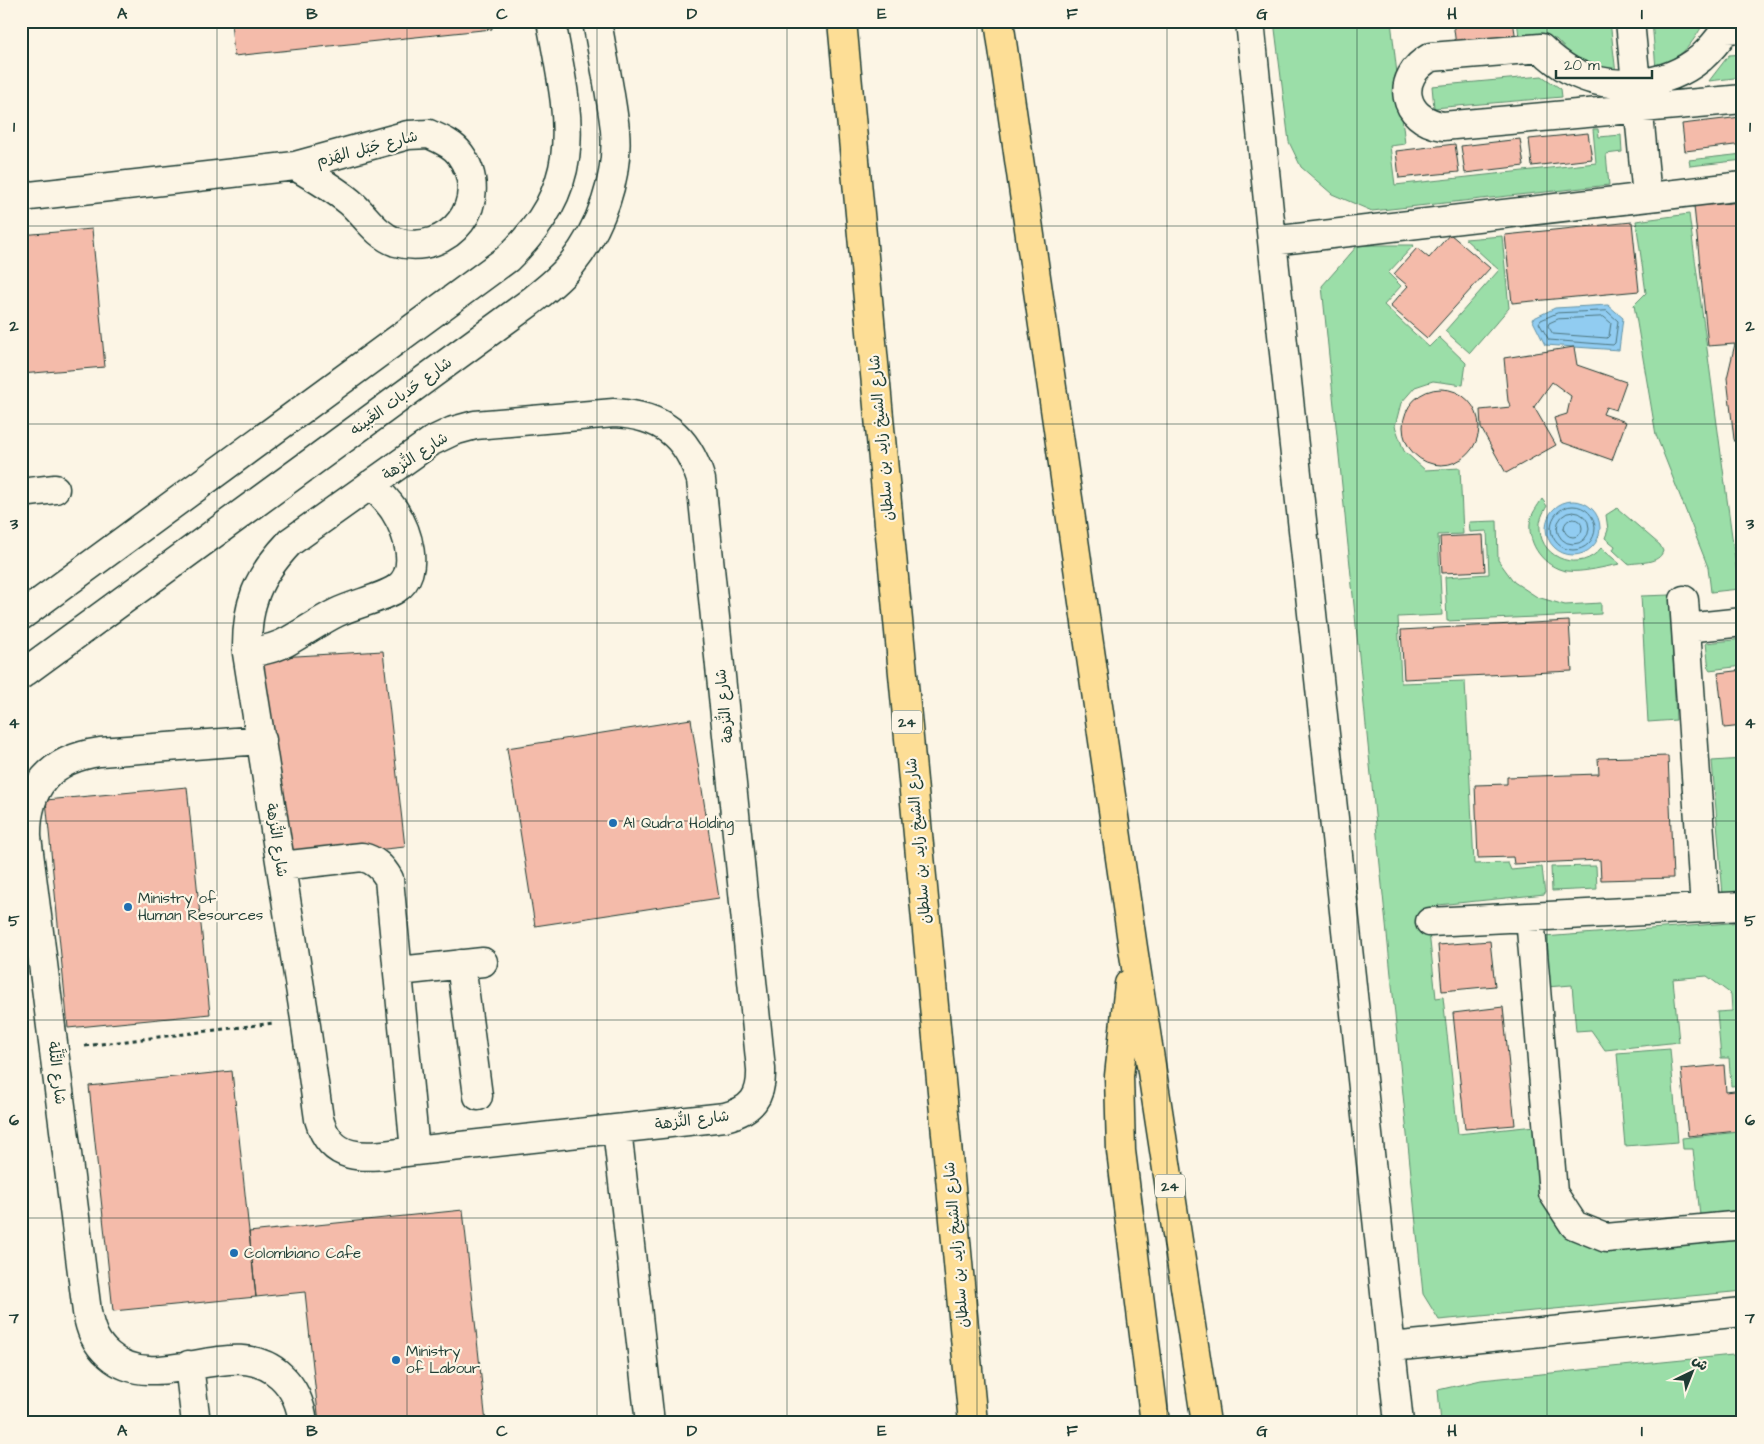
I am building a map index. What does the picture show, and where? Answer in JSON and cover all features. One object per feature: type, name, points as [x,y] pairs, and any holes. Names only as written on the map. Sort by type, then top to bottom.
[{"type":"highway","name":"شارع الشيخ زايد بن سلطان","points":[[842,21],[973,1423]]},
{"type":"highway","name":"24","points":[[999,21],[1133,948],[1206,1423]]},
{"type":"highway","name":"24","points":[[1133,948],[1119,1076],[1121,1151],[1155,1423]]},
{"type":"street","points":[[21,616],[508,259],[525,242],[552,202],[561,178],[566,154],[568,130],[566,105],[551,21]]},
{"type":"street","name":"شارع حَدبات الغَبينه","points":[[21,675],[529,303],[551,286],[571,266],[587,243],[600,217],[610,190],[614,161],[615,132],[597,21]]},
{"type":"street","points":[[1250,21],[1399,1423]]},
{"type":"street","points":[[1630,21],[1647,197]]},
{"type":"street","points":[[1637,96],[1648,82],[1667,77],[1701,58],[1726,29],[1743,28]]},
{"type":"street","points":[[1637,96],[1609,83],[1590,79],[1572,71],[1555,61],[1541,48],[1431,57],[1421,62],[1414,70],[1409,80],[1407,91],[1409,102],[1414,112],[1422,120],[1443,126],[1637,96],[1743,99]]},
{"type":"street","name":"شارع جَبَل الهَزم","points":[[21,197],[296,166],[408,135],[429,134],[446,141],[460,154],[469,170],[472,188],[469,207],[461,223],[447,236],[430,244],[411,245],[393,241],[377,231],[352,204],[332,187],[296,166]]},
{"type":"street","points":[[1272,241],[1743,186]]},
{"type":"street","name":"شارع النُّزهة","points":[[614,414],[631,414],[647,418],[663,425],[677,436],[688,449],[696,464],[701,480],[761,1083],[757,1096],[750,1106],[738,1114],[725,1117],[365,1156],[352,1155],[340,1150],[330,1142],[322,1132],[319,1119],[262,740],[247,653],[246,628],[251,603],[260,580],[273,560],[290,542],[432,441],[453,431],[475,425],[614,414]]},
{"type":"street","points":[[247,653],[283,644],[336,613],[386,594],[404,582],[409,573],[411,562],[403,528],[394,511],[372,484]]},
{"type":"street","points":[[21,492],[55,489]]},
{"type":"street","points":[[1684,600],[1705,908]]},
{"type":"street","points":[[1686,628],[1743,622]]},
{"type":"street","name":"شارع التَّلَّة","points":[[262,740],[82,755],[65,761],[51,772],[39,786],[31,802],[27,819],[30,925],[54,1050],[87,1312],[95,1339],[103,1351],[114,1360],[127,1367],[141,1370],[155,1370],[232,1360],[248,1360],[263,1364],[277,1372],[289,1383],[297,1397],[303,1423]]},
{"type":"street","points":[[281,866],[353,857],[371,859],[378,864],[389,879],[415,1151]]},
{"type":"street","points":[[1430,922],[1743,906]]},
{"type":"street","points":[[1530,917],[1553,1193],[1574,1225],[1606,1238],[1743,1224]]},
{"type":"street","points":[[398,971],[472,963],[478,1096]]},
{"type":"street","points":[[617,1128],[650,1423]]},
{"type":"street","points":[[1391,1347],[1743,1312]]},
{"type":"street","points":[[189,1365],[196,1423]]},
{"type":"path","points":[[54,1050],[305,1019]]},
{"type":"green space","points":[[1274,21],[1391,21],[1405,144],[1390,146],[1395,185],[1596,163],[1593,129],[1598,129],[1599,137],[1621,135],[1622,152],[1606,154],[1609,185],[1372,211],[1332,194],[1301,167],[1289,142]]},
{"type":"green space","points":[[1517,21],[1610,21],[1616,74],[1576,57],[1556,39],[1520,43]]},
{"type":"green space","points":[[1652,21],[1705,21],[1690,45],[1680,55],[1656,69]]},
{"type":"green space","points":[[1743,54],[1743,77],[1709,81],[1729,55]]},
{"type":"green space","points":[[1542,76],[1561,89],[1562,97],[1434,108],[1432,86]]},
{"type":"green space","points":[[1743,154],[1743,160],[1690,166],[1689,160]]},
{"type":"green space","points":[[1689,214],[1739,589],[1711,592],[1708,567],[1656,435],[1634,305],[1646,293],[1636,221]]},
{"type":"green space","points":[[1502,236],[1509,308],[1470,353],[1445,331],[1499,270],[1465,239]]},
{"type":"green space","points":[[1358,245],[1414,245],[1388,273],[1401,286],[1384,305],[1429,347],[1439,337],[1466,363],[1463,385],[1433,381],[1415,387],[1401,403],[1395,426],[1404,451],[1425,470],[1460,468],[1463,534],[1438,535],[1442,615],[1398,617],[1401,683],[1465,681],[1474,864],[1508,863],[1511,870],[1542,867],[1545,894],[1438,905],[1441,931],[1429,932],[1436,998],[1443,997],[1458,1134],[1535,1126],[1569,1234],[1743,1233],[1743,1291],[1439,1320],[1423,1294],[1322,286]]},
{"type":"green space","points":[[1542,499],[1547,506],[1540,523],[1540,529],[1542,540],[1547,549],[1564,560],[1574,561],[1584,560],[1593,556],[1601,548],[1620,564],[1586,570],[1566,571],[1558,569],[1544,560],[1535,547],[1530,531],[1530,523],[1534,511]]},
{"type":"green space","points":[[1617,508],[1660,545],[1663,551],[1658,558],[1648,562],[1628,564],[1613,550],[1615,546],[1605,538],[1608,530],[1606,515]]},
{"type":"green space","points":[[1497,521],[1498,560],[1514,582],[1537,597],[1565,605],[1601,603],[1601,614],[1447,621],[1445,577],[1489,574],[1487,531],[1470,532],[1469,522]]},
{"type":"green space","points":[[1670,595],[1676,720],[1648,722],[1641,596]]},
{"type":"green space","points":[[1743,639],[1743,666],[1709,670],[1706,643]]},
{"type":"green space","points":[[1743,759],[1743,893],[1723,895],[1712,761]]},
{"type":"green space","points":[[1596,866],[1597,889],[1552,891],[1551,867]]},
{"type":"green space","points":[[1743,922],[1743,1085],[1731,1086],[1729,1058],[1721,1058],[1717,1012],[1732,1011],[1731,994],[1707,976],[1673,979],[1679,1042],[1605,1050],[1591,1030],[1576,1031],[1572,985],[1547,987],[1543,937]]},
{"type":"green space","points":[[1670,1049],[1678,1142],[1625,1146],[1617,1053]]},
{"type":"green space","points":[[1743,1115],[1743,1221],[1701,1225],[1693,1149],[1683,1149],[1682,1138],[1739,1132],[1738,1116]]},
{"type":"green space","points":[[1743,1354],[1743,1423],[1441,1423],[1438,1390],[1481,1380]]},
{"type":"water","points":[[1608,305],[1623,318],[1619,350],[1545,345],[1532,319],[1555,308]]},
{"type":"water","points":[[1568,501],[1578,501],[1588,505],[1596,513],[1600,528],[1596,543],[1588,551],[1578,555],[1568,555],[1558,551],[1550,543],[1546,533],[1546,523],[1550,513],[1558,505]]},
{"type":"building","points":[[231,21],[491,21],[492,29],[234,56]]},
{"type":"building","points":[[1453,21],[1513,21],[1516,40],[1456,46]]},
{"type":"building","points":[[1741,117],[1743,144],[1685,151],[1682,124]]},
{"type":"building","points":[[1588,133],[1592,159],[1532,166],[1529,139]]},
{"type":"building","points":[[1520,139],[1524,166],[1465,173],[1461,146]]},
{"type":"building","points":[[1455,144],[1459,172],[1399,178],[1396,151]]},
{"type":"building","points":[[1743,202],[1743,460],[1734,439],[1727,378],[1735,344],[1708,346],[1694,206]]},
{"type":"building","points":[[1632,222],[1639,291],[1512,303],[1505,235]]},
{"type":"building","points":[[92,229],[105,367],[21,374],[21,235]]},
{"type":"building","points":[[1450,234],[1490,268],[1427,338],[1390,306],[1408,286],[1394,274],[1417,248],[1429,258]]},
{"type":"building","points":[[1574,347],[1577,365],[1626,382],[1616,410],[1606,407],[1603,414],[1626,422],[1612,460],[1561,442],[1554,418],[1567,414],[1571,396],[1552,382],[1534,407],[1556,445],[1506,473],[1481,428],[1480,410],[1511,407],[1508,401],[1504,358]]},
{"type":"building","points":[[1441,389],[1456,392],[1468,400],[1476,412],[1479,427],[1476,442],[1468,454],[1456,462],[1441,465],[1426,462],[1414,454],[1406,442],[1403,427],[1406,412],[1414,400],[1426,392]]},
{"type":"building","points":[[1483,535],[1485,571],[1442,573],[1440,537]]},
{"type":"building","points":[[1569,621],[1572,671],[1404,679],[1401,630]]},
{"type":"building","points":[[383,651],[405,847],[286,859],[262,658]]},
{"type":"building","points":[[1743,670],[1743,726],[1724,728],[1718,673]]},
{"type":"building","name":"Al Qudra Holding","points":[[691,719],[719,898],[535,926],[507,748]]},
{"type":"building","points":[[1668,756],[1673,878],[1601,880],[1600,860],[1514,864],[1513,857],[1478,858],[1475,785],[1507,784],[1507,777],[1599,774],[1598,758]]},
{"type":"building","name":"Ministry of Human Resources","points":[[187,787],[210,1014],[68,1028],[46,800]]},
{"type":"building","points":[[1490,941],[1495,986],[1442,991],[1438,945]]},
{"type":"building","points":[[1503,1007],[1515,1125],[1465,1129],[1453,1013]]},
{"type":"building","points":[[1724,1065],[1726,1092],[1743,1090],[1743,1113],[1736,1113],[1738,1131],[1688,1136],[1681,1069]]},
{"type":"building","points":[[232,1071],[256,1297],[113,1311],[89,1086]]},
{"type":"building","name":"Ministry of Labour","points":[[463,1210],[486,1423],[319,1423],[305,1292],[256,1297],[249,1232]]},
{"type":"place","name":"Al Qudra Holding","points":[[613,823]]},
{"type":"place","name":"Ministry of Human Resources","points":[[128,907]]},
{"type":"place","name":"Colombiano Cafe","points":[[234,1253]]},
{"type":"place","name":"Ministry of Labour","points":[[396,1360]]}]
